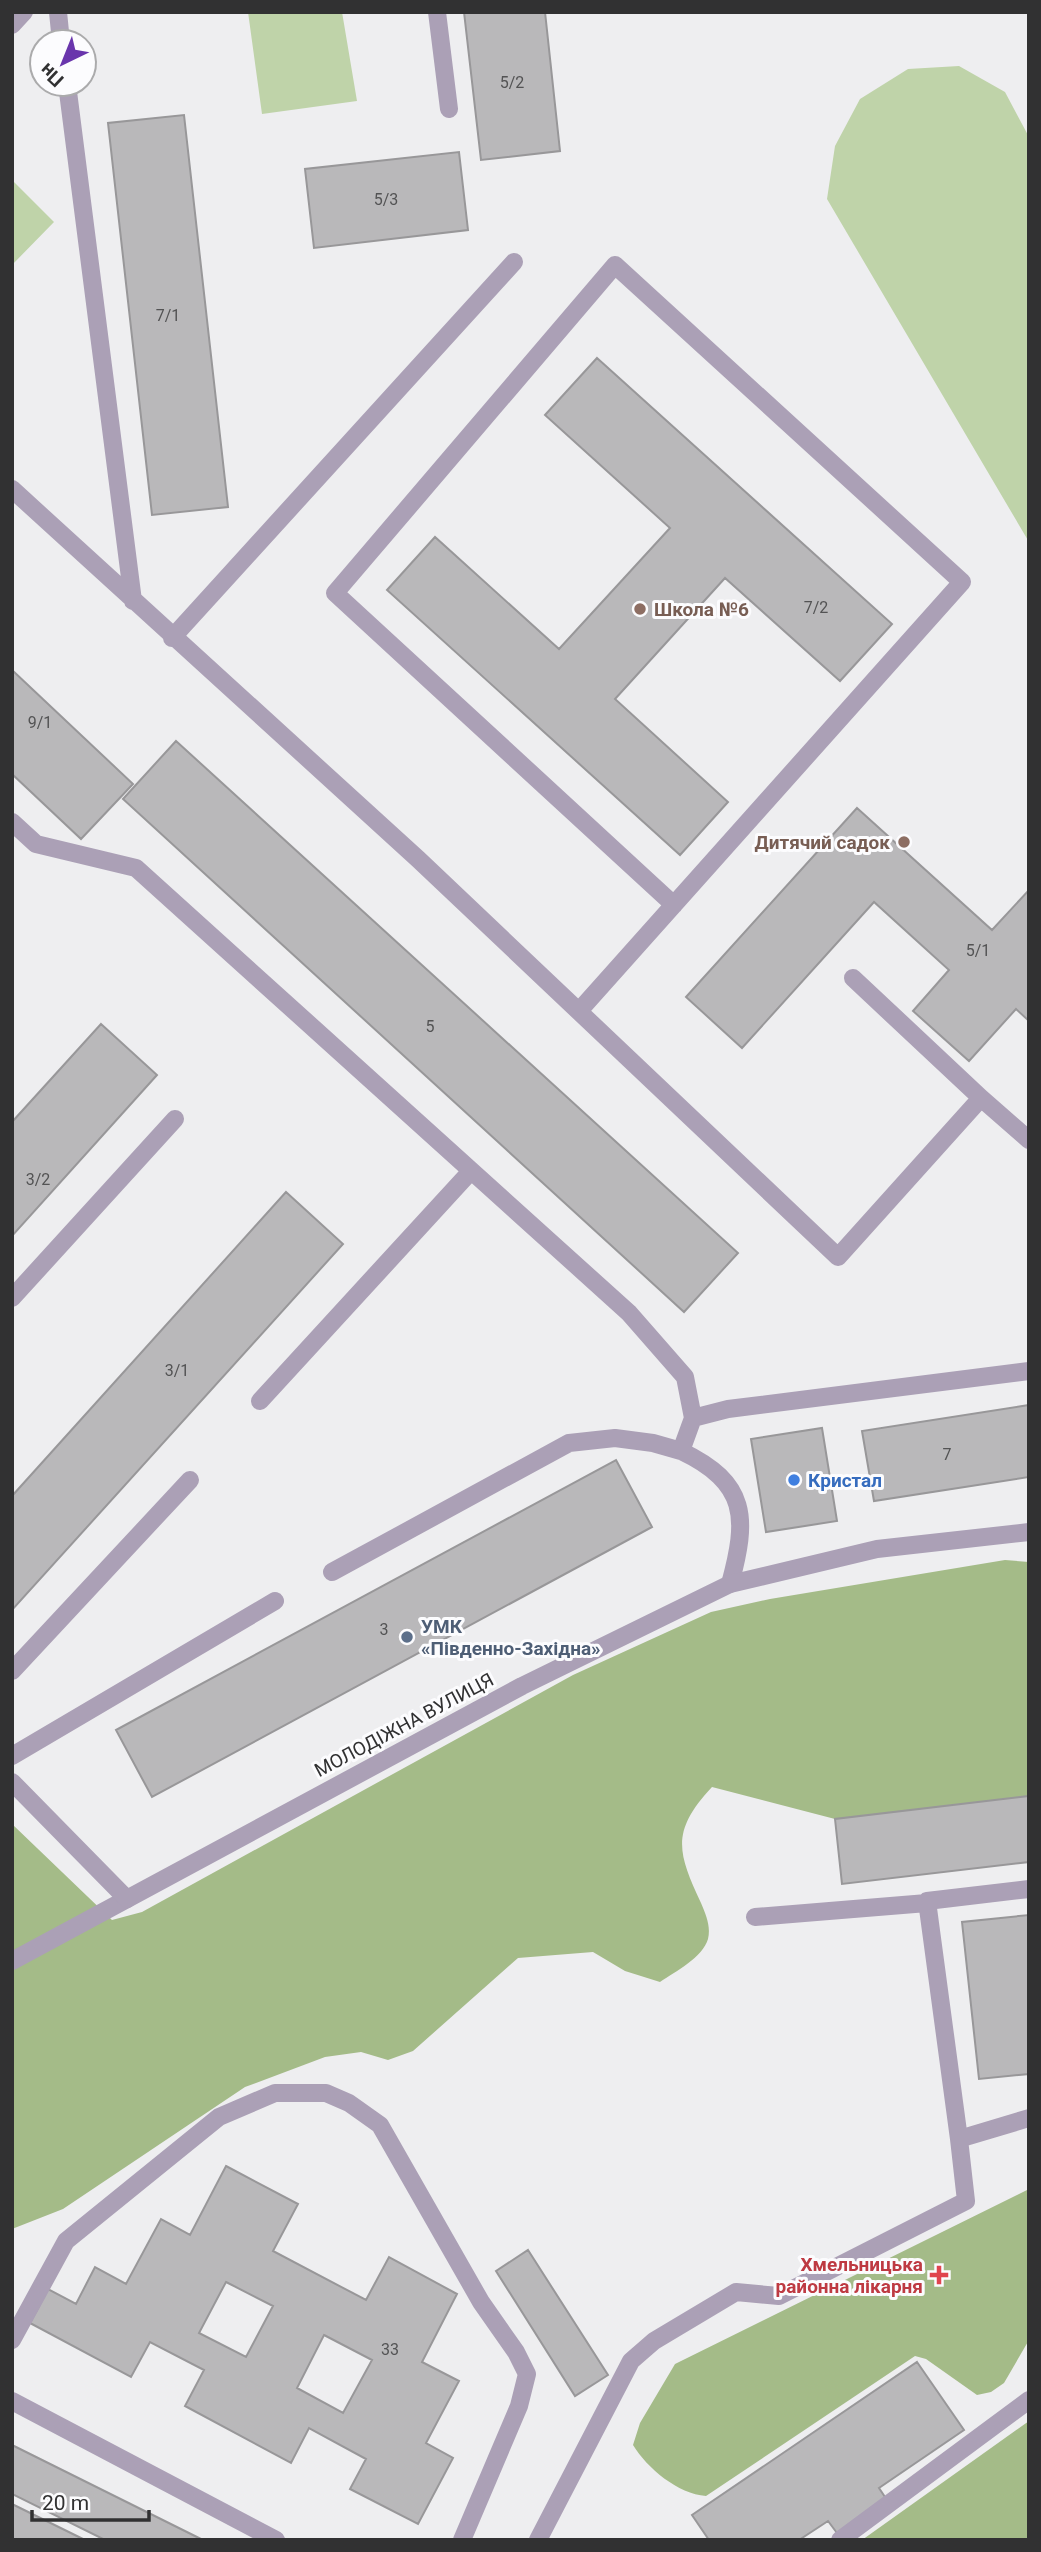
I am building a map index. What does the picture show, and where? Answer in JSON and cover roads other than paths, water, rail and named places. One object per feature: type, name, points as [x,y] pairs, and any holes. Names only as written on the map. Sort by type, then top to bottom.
[{"type":"street","points":[[12,24],[24,12]]},
{"type":"street","points":[[437,12],[449,109]]},
{"type":"street","points":[[69,98],[133,601]]},
{"type":"street","points":[[172,638],[514,262]]},
{"type":"street","points":[[579,1011],[674,905],[962,582],[615,265],[335,593],[674,905]]},
{"type":"street","points":[[12,489],[172,638],[418,859],[838,1257],[981,1098]]},
{"type":"street","points":[[12,822],[36,844],[136,868],[637,1322],[685,1377],[693,1418],[681,1451]]},
{"type":"street","points":[[853,978],[1029,1140]]},
{"type":"street","points":[[12,1297],[175,1119]]},
{"type":"street","points":[[260,1401],[471,1171]]},
{"type":"street","points":[[693,1418],[728,1409],[1029,1371]]},
{"type":"street","points":[[332,1572],[569,1443],[615,1438],[653,1443],[681,1451],[704,1462],[727,1481],[740,1516],[739,1551],[730,1584]]},
{"type":"street","points":[[12,1671],[190,1480]]},
{"type":"street","name":"МОЛОДІЖНА ВУЛИЦЯ","points":[[12,1961],[522,1686],[730,1584],[877,1549],[1029,1532]]},
{"type":"street","points":[[12,1756],[275,1601]]},
{"type":"street","points":[[12,1782],[127,1899]]},
{"type":"street","points":[[755,1917],[927,1903],[1029,1889]]},
{"type":"street","points":[[538,2540],[631,2361],[654,2341],[736,2292],[779,2296],[966,2201],[927,1903]]},
{"type":"street","points":[[12,2340],[66,2241],[219,2117],[275,2093],[326,2093],[349,2103],[380,2125],[481,2302],[516,2352],[527,2374],[519,2406],[462,2540]]},
{"type":"street","points":[[960,2139],[1029,2118]]},
{"type":"street","points":[[840,2540],[1029,2400]]},
{"type":"street","points":[[12,2401],[276,2540]]},
{"type":"place","name":"Школа №6","points":[[640,609]]},
{"type":"place","name":"Дитячий садок","points":[[904,842]]},
{"type":"place","name":"Кристал","points":[[794,1480]]},
{"type":"place","name":"УМК «Південно-Західна»","points":[[407,1637]]},
{"type":"place","name":"Хмельницька районна лікарня","points":[[939,2275]]}]
